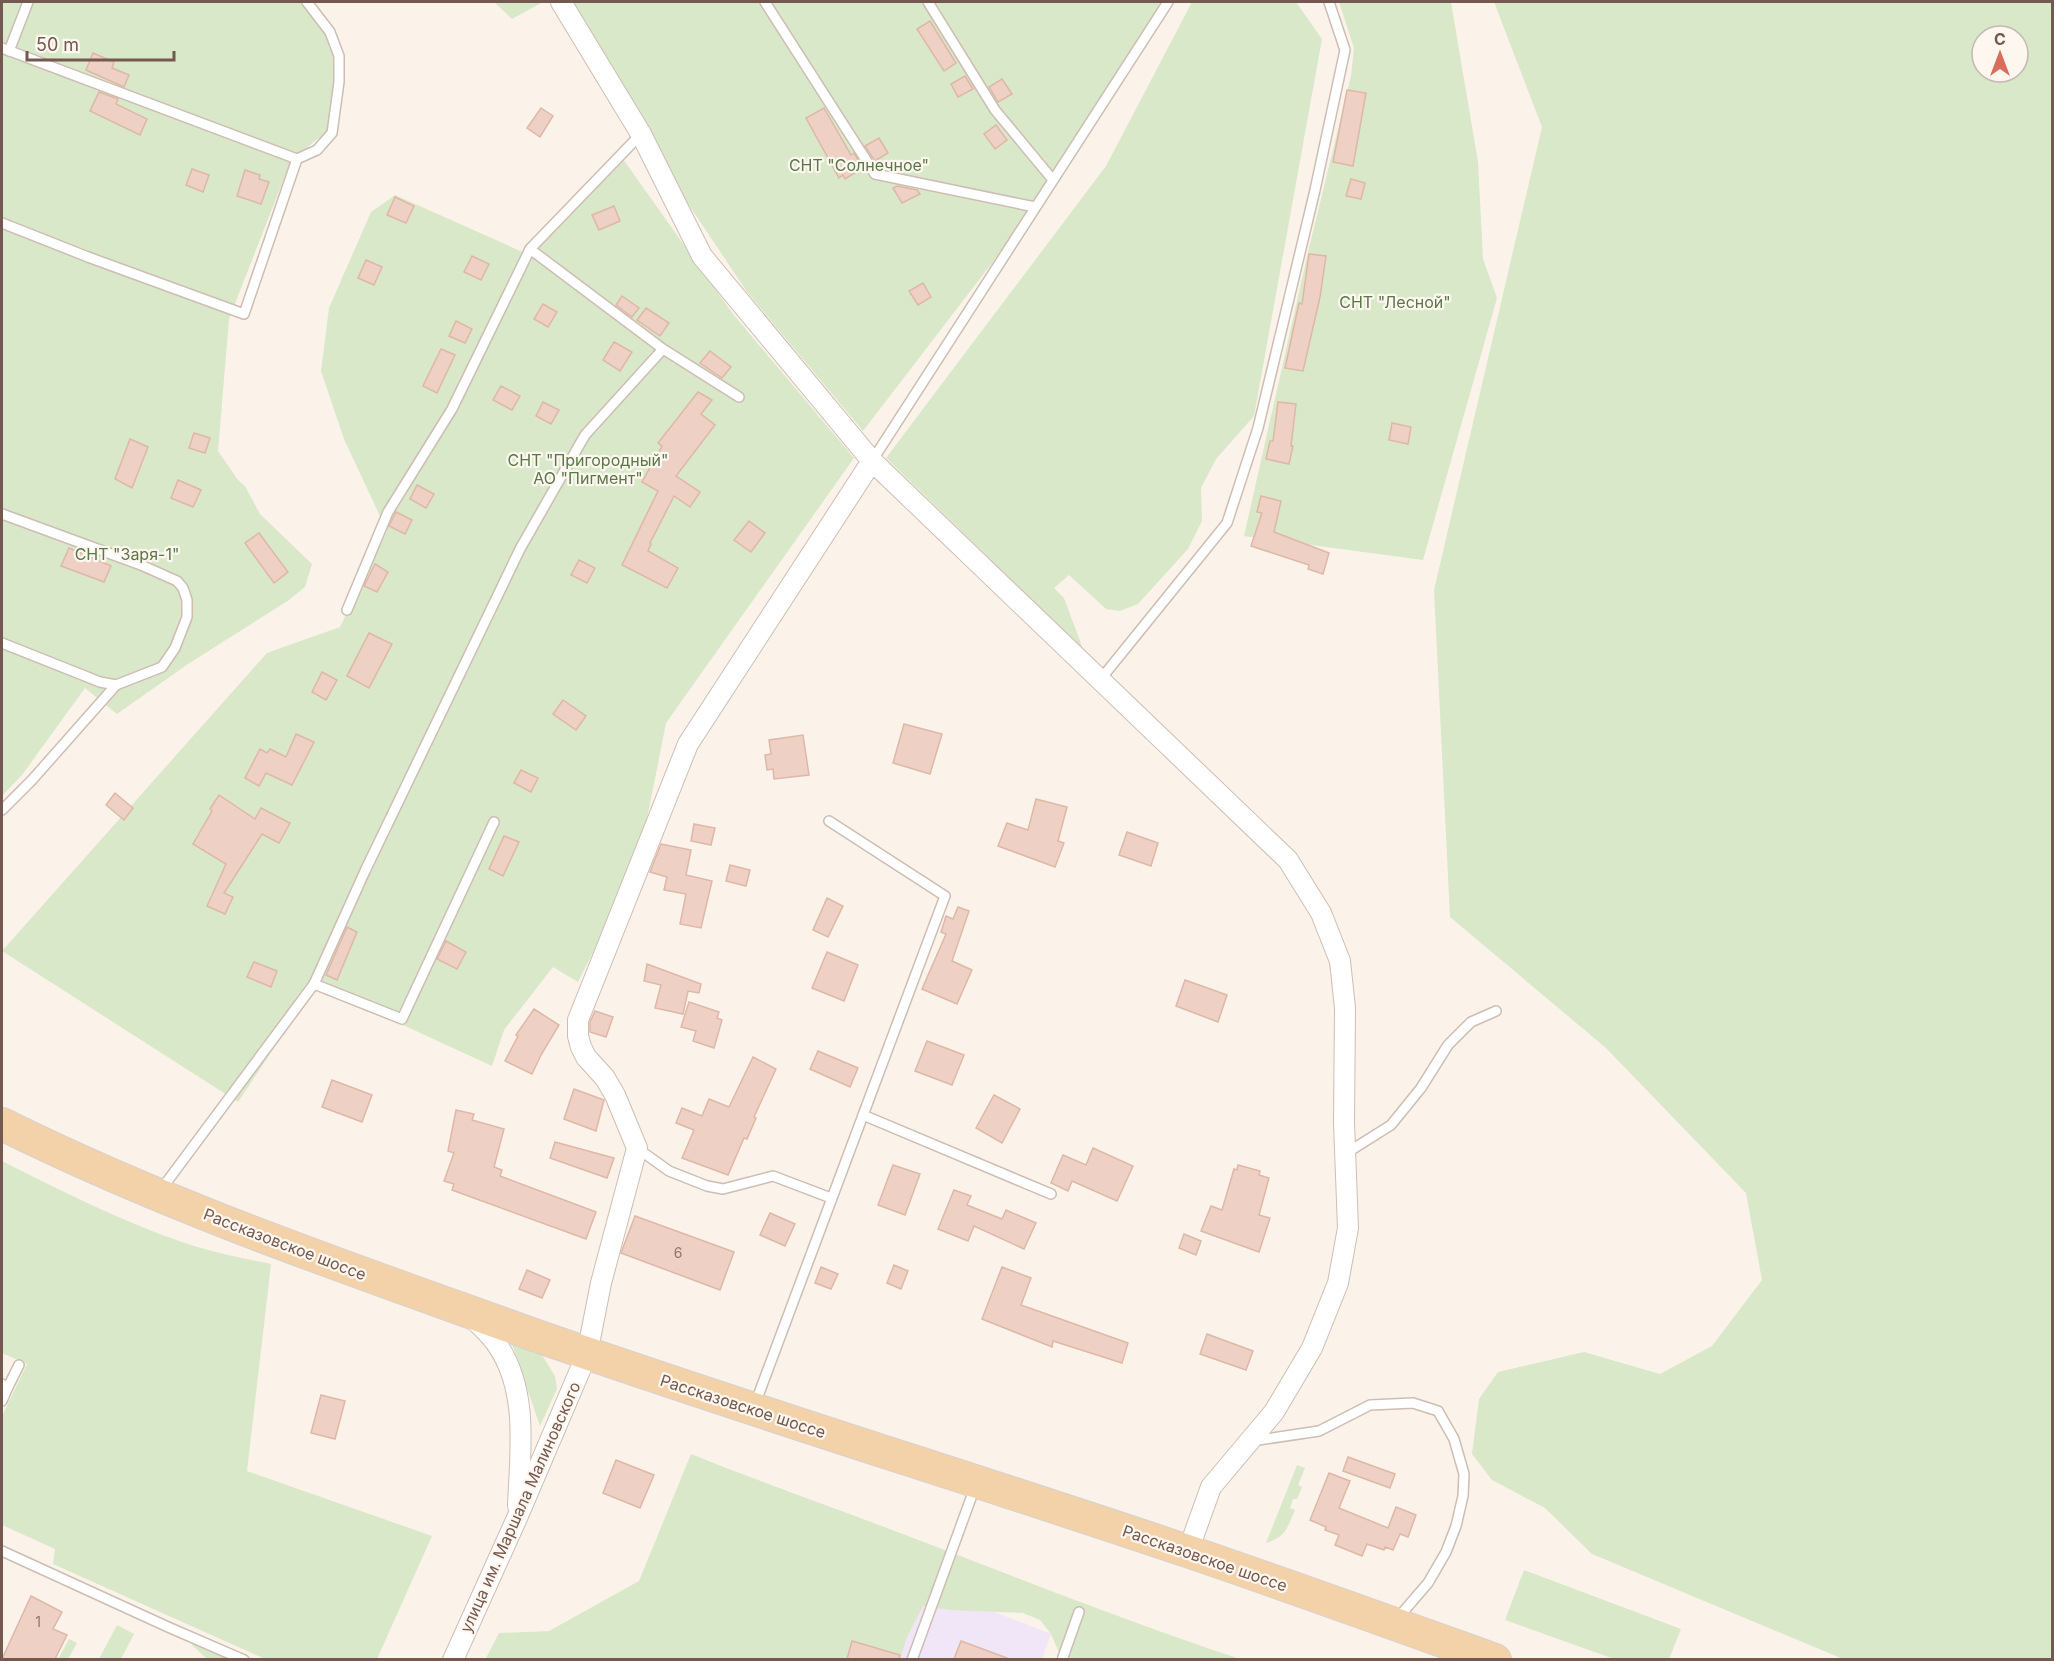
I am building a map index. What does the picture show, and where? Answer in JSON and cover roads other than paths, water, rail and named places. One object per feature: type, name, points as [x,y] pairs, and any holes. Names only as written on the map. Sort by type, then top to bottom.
[{"type":"main road","name":"Рассказовское шоссе","points":[[2,1125],[79,1162],[156,1195],[318,1258],[587,1354],[1188,1551],[1495,1659]]},
{"type":"street","points":[[561,2],[640,134],[702,256],[872,461],[1288,860],[1321,913],[1340,961],[1345,1008],[1345,1154],[1348,1228],[1338,1283],[1312,1348],[1274,1412],[1211,1487],[1188,1551]]},
{"type":"street","points":[[637,1149],[615,1095],[581,1047],[578,1020],[688,744],[872,461]]},
{"type":"street","name":"улица им. Маршала Малиновского","points":[[453,1659],[517,1518],[587,1354],[601,1283],[637,1149]]},
{"type":"street","points":[[468,1311],[498,1346],[511,1375],[520,1408],[517,1518]]},
{"type":"lane","points":[[28,2],[5,49],[297,159],[317,150],[332,133],[339,82],[339,56],[330,32],[307,2]]},
{"type":"lane","points":[[765,2],[875,174],[1035,207]]},
{"type":"lane","points":[[928,2],[994,110],[1053,180]]},
{"type":"lane","points":[[872,461],[1168,2]]},
{"type":"lane","points":[[1100,680],[1227,523],[1258,428],[1315,190],[1345,50],[1329,2]]},
{"type":"lane","points":[[347,610],[388,512],[452,410],[530,249],[640,134]]},
{"type":"lane","points":[[2,223],[244,314],[297,159]]},
{"type":"lane","points":[[530,249],[663,349],[739,397]]},
{"type":"lane","points":[[156,1195],[314,984],[364,871],[520,549],[585,435],[663,349]]},
{"type":"lane","points":[[2,514],[141,565],[177,581],[183,588],[187,600],[187,617],[175,648],[162,667],[116,686],[2,810]]},
{"type":"lane","points":[[2,643],[100,682],[116,686]]},
{"type":"lane","points":[[753,1409],[945,896],[829,820]]},
{"type":"lane","points":[[314,984],[402,1019],[494,822]]},
{"type":"lane","points":[[1345,1154],[1391,1125],[1421,1088],[1448,1045],[1471,1022],[1496,1011]]},
{"type":"lane","points":[[863,1115],[1051,1194]]},
{"type":"lane","points":[[637,1149],[669,1170],[707,1186],[723,1189],[773,1176],[831,1198]]},
{"type":"lane","points":[[2,1401],[5,1385],[19,1365]]},
{"type":"lane","points":[[1249,1442],[1319,1431],[1370,1405],[1413,1403],[1437,1411],[1454,1439],[1464,1474],[1463,1497],[1446,1552],[1428,1583],[1393,1624]]},
{"type":"lane","points":[[912,1659],[977,1482]]},
{"type":"lane","points":[[2,1551],[244,1659]]},
{"type":"lane","points":[[1062,1659],[1079,1611]]},
{"type":"park label","name":"СНТ \"Солнечное\"","points":[[859,165]]},
{"type":"park label","name":"СНТ \"Лесной\"","points":[[1395,302]]},
{"type":"park label","name":"СНТ \"Пригородный\" АО \"Пигмент\"","points":[[588,469]]},
{"type":"park label","name":"СНТ \"Заря-1\"","points":[[127,554]]}]
